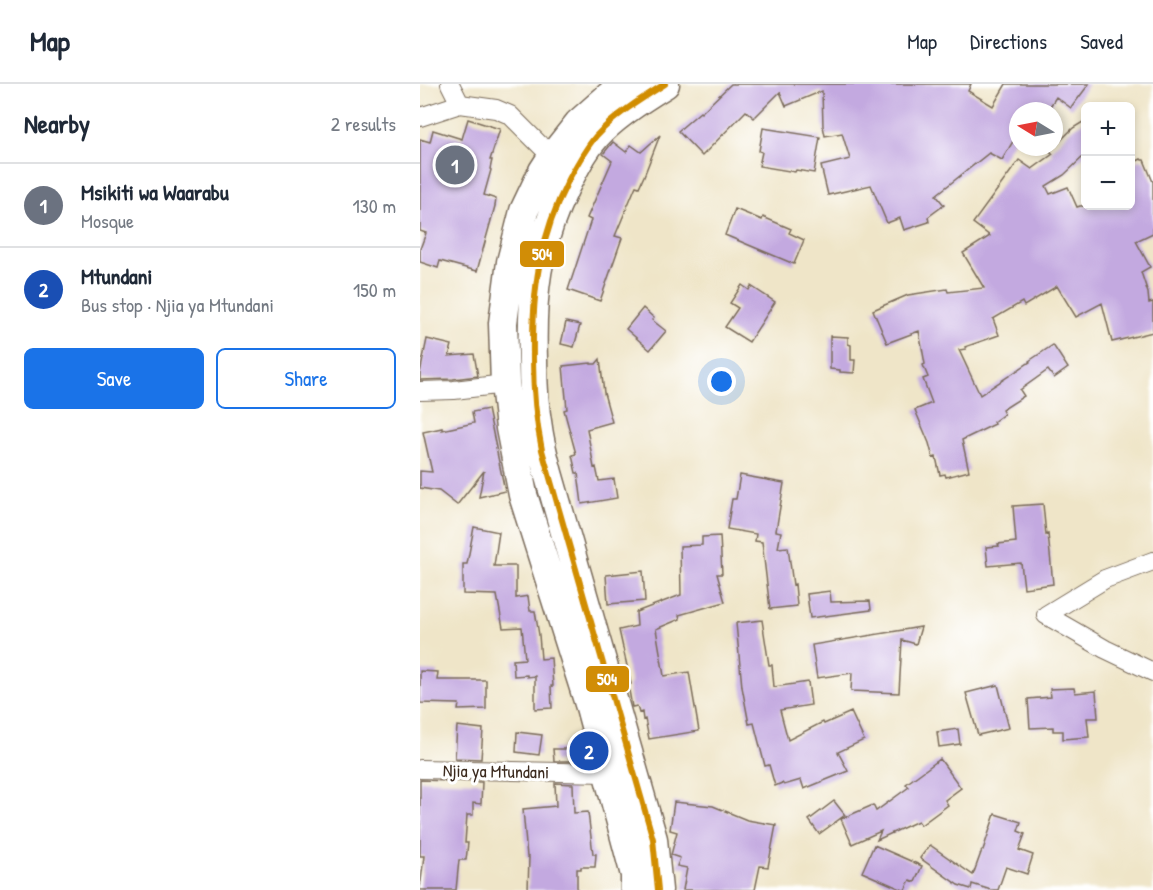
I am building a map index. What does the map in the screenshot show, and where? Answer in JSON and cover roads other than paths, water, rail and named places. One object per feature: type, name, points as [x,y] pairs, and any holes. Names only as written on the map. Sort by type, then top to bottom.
[{"type":"main road","points":[[623,84],[579,123],[543,171],[524,211],[511,262],[503,322],[505,384],[510,428],[523,495],[590,707],[635,875],[635,890]]},
{"type":"main road","points":[[658,890],[652,839],[537,427],[532,329],[535,280],[543,244],[553,213],[577,163],[596,136],[630,107],[665,84]]},
{"type":"street","points":[[450,84],[460,104]]},
{"type":"street","points":[[420,117],[460,104],[496,109],[510,115],[552,157]]},
{"type":"street","points":[[420,391],[505,384]]},
{"type":"street","points":[[1153,561],[1105,579],[1046,615],[1105,649],[1153,672]]},
{"type":"street","name":"Njia ya Mtundani","points":[[420,769],[608,773]]},
{"type":"place","name":"Msikiti wa Waarabu","points":[[455,165]]},
{"type":"place","name":"Mtundani","points":[[589,751]]}]
